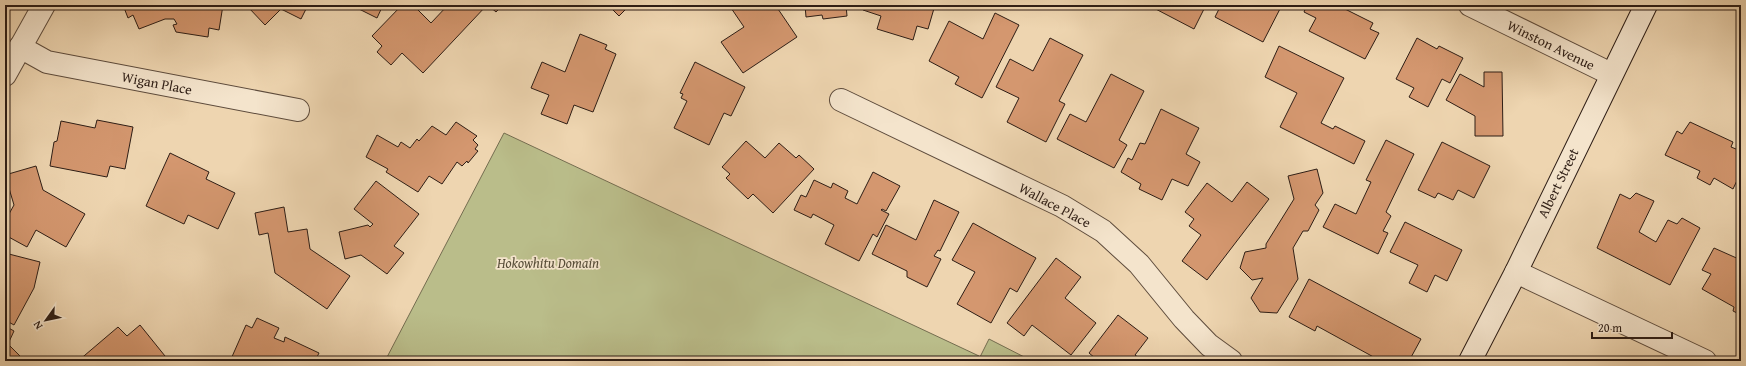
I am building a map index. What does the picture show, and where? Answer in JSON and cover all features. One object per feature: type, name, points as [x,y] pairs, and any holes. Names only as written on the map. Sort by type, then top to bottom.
[{"type":"street","points":[[5,75],[44,5]]},
{"type":"street","name":"Winston Avenue","points":[[1470,5],[1611,74]]},
{"type":"street","name":"Albert Street","points":[[1470,361],[1516,272],[1611,74],[1646,5]]},
{"type":"street","name":"Wigan Place","points":[[20,47],[47,62],[298,110]]},
{"type":"street","name":"Wallace Place","points":[[841,100],[1062,206],[1103,231],[1139,264],[1184,319],[1209,345],[1231,361]]},
{"type":"street","points":[[1516,272],[1705,361]]},
{"type":"green space","name":"Hokowhitu Domain","points":[[504,133],[979,356],[977,361],[385,361]]},
{"type":"green space","points":[[989,339],[1032,361],[978,361]]},
{"type":"building","points":[[123,5],[223,5],[219,30],[209,28],[208,37],[176,32],[173,25],[177,24],[174,19],[165,19],[139,29],[133,15],[128,18]]},
{"type":"building","points":[[251,5],[308,5],[301,19],[281,9],[265,25],[248,7]]},
{"type":"building","points":[[351,5],[383,5],[377,18]]},
{"type":"building","points":[[402,5],[413,5],[431,23],[448,5],[487,5],[423,73],[402,53],[391,65],[377,52],[382,46],[372,36]]},
{"type":"building","points":[[488,5],[503,5],[496,12]]},
{"type":"building","points":[[608,5],[630,5],[619,16]]},
{"type":"building","points":[[729,5],[776,6],[797,37],[743,73],[721,42],[744,27]]},
{"type":"building","points":[[805,5],[846,5],[847,16],[823,19],[822,15],[806,17]]},
{"type":"building","points":[[864,5],[935,5],[928,29],[917,26],[913,40],[877,29],[881,16],[863,10]]},
{"type":"building","points":[[1148,5],[1206,5],[1194,29]]},
{"type":"building","points":[[1221,5],[1282,5],[1263,42],[1215,17]]},
{"type":"building","points":[[1307,5],[1337,5],[1373,23],[1370,29],[1379,33],[1365,59],[1309,31],[1316,18],[1304,12]]},
{"type":"building","points":[[995,13],[1019,25],[982,98],[955,84],[959,77],[929,61],[949,21],[983,39]]},
{"type":"building","points":[[580,34],[607,45],[605,49],[616,54],[593,112],[574,105],[567,124],[541,114],[549,95],[531,88],[542,62],[565,72]]},
{"type":"building","points":[[1050,38],[1083,55],[1059,101],[1065,104],[1046,142],[1007,122],[1019,98],[996,87],[1010,59],[1033,71]]},
{"type":"building","points":[[1417,38],[1437,49],[1439,46],[1463,58],[1450,83],[1442,79],[1428,107],[1409,97],[1414,88],[1396,79]]},
{"type":"building","points":[[1279,46],[1344,78],[1321,123],[1333,129],[1335,126],[1365,141],[1354,164],[1280,127],[1297,93],[1265,77]]},
{"type":"building","points":[[695,62],[745,87],[731,116],[724,113],[709,145],[674,128],[687,101],[681,98],[683,94],[680,93]]},
{"type":"building","points":[[1484,72],[1502,72],[1503,136],[1475,136],[1475,116],[1446,100],[1460,74],[1484,87]]},
{"type":"building","points":[[1111,74],[1144,91],[1119,140],[1127,145],[1114,168],[1057,139],[1070,114],[1086,122]]},
{"type":"building","points":[[1161,109],[1199,128],[1186,154],[1200,162],[1188,186],[1172,179],[1162,200],[1139,189],[1141,184],[1121,172],[1128,158],[1132,160],[1140,143],[1145,144]]},
{"type":"building","points":[[97,120],[133,127],[125,169],[110,166],[107,177],[50,166],[54,142],[57,141],[61,121],[95,128]]},
{"type":"building","points":[[456,122],[477,136],[473,140],[478,145],[475,149],[478,151],[468,163],[467,161],[462,166],[457,162],[442,184],[429,176],[418,192],[386,172],[388,169],[366,157],[377,135],[398,147],[401,142],[410,148],[417,139],[419,141],[432,126],[446,135]]},
{"type":"building","points":[[1690,122],[1733,142],[1731,147],[1741,151],[1741,172],[1733,189],[1714,178],[1710,185],[1697,178],[1700,171],[1665,155],[1677,131],[1682,134]]},
{"type":"building","points":[[1386,140],[1414,154],[1386,212],[1391,216],[1383,231],[1388,233],[1378,254],[1323,227],[1335,204],[1356,214],[1371,182],[1366,180]]},
{"type":"building","points":[[746,141],[765,158],[779,143],[796,158],[799,155],[814,169],[773,213],[753,194],[748,199],[726,178],[730,174],[722,167]]},
{"type":"building","points":[[1442,142],[1490,166],[1474,198],[1458,190],[1453,200],[1438,193],[1435,198],[1418,190]]},
{"type":"building","points":[[170,153],[209,172],[206,179],[235,193],[218,229],[188,215],[184,224],[146,206]]},
{"type":"building","points":[[36,166],[43,190],[85,214],[66,247],[36,230],[27,247],[5,235],[5,221],[14,205],[5,175]]},
{"type":"building","points":[[1317,169],[1323,193],[1315,205],[1319,210],[1308,231],[1303,231],[1293,248],[1298,279],[1277,313],[1260,312],[1251,298],[1263,278],[1252,280],[1240,268],[1245,252],[1266,248],[1266,244],[1294,199],[1288,176]]},
{"type":"building","points":[[873,172],[900,186],[886,211],[881,210],[889,214],[877,237],[873,234],[859,261],[825,244],[834,225],[813,214],[811,218],[794,210],[801,195],[806,197],[814,180],[831,188],[833,183],[848,191],[845,198],[857,204]]},
{"type":"building","points":[[376,181],[419,214],[394,246],[404,253],[387,274],[361,255],[345,259],[339,232],[368,225],[370,227],[373,224],[354,209]]},
{"type":"building","points":[[1247,182],[1269,199],[1207,280],[1182,261],[1201,235],[1189,226],[1194,219],[1185,212],[1207,183],[1232,202]]},
{"type":"building","points":[[1636,193],[1654,201],[1639,232],[1656,242],[1668,220],[1677,224],[1682,218],[1700,228],[1670,285],[1597,248],[1620,194],[1630,199]]},
{"type":"building","points":[[934,200],[959,212],[940,251],[938,250],[934,256],[941,259],[927,287],[907,277],[907,271],[872,254],[886,225],[916,240]]},
{"type":"building","points":[[284,207],[288,232],[307,229],[310,249],[350,276],[327,309],[275,273],[268,233],[259,235],[255,213]]},
{"type":"building","points":[[1405,222],[1462,250],[1447,281],[1435,275],[1427,292],[1409,283],[1418,265],[1390,252]]},
{"type":"building","points":[[973,223],[1036,258],[1017,292],[1010,288],[991,323],[957,304],[975,272],[952,260]]},
{"type":"building","points":[[1714,248],[1741,260],[1741,315],[1733,311],[1734,307],[1702,289],[1711,274],[1702,270]]},
{"type":"building","points":[[5,253],[40,262],[34,288],[14,325],[5,320]]},
{"type":"building","points":[[1056,258],[1081,277],[1065,298],[1096,323],[1071,355],[1032,325],[1024,336],[1007,323]]},
{"type":"building","points":[[1309,279],[1421,339],[1409,361],[1379,361],[1317,326],[1315,331],[1289,317]]},
{"type":"building","points":[[1118,315],[1148,338],[1135,355],[1143,361],[1092,361],[1095,358],[1089,353]]},
{"type":"building","points":[[257,318],[279,328],[274,338],[284,342],[285,337],[319,353],[315,361],[236,361],[231,359],[246,325],[252,328]]},
{"type":"building","points":[[140,325],[165,356],[159,361],[78,361],[118,327],[127,336]]},
{"type":"building","points":[[5,326],[14,331],[8,344],[25,361],[5,361]]}]
